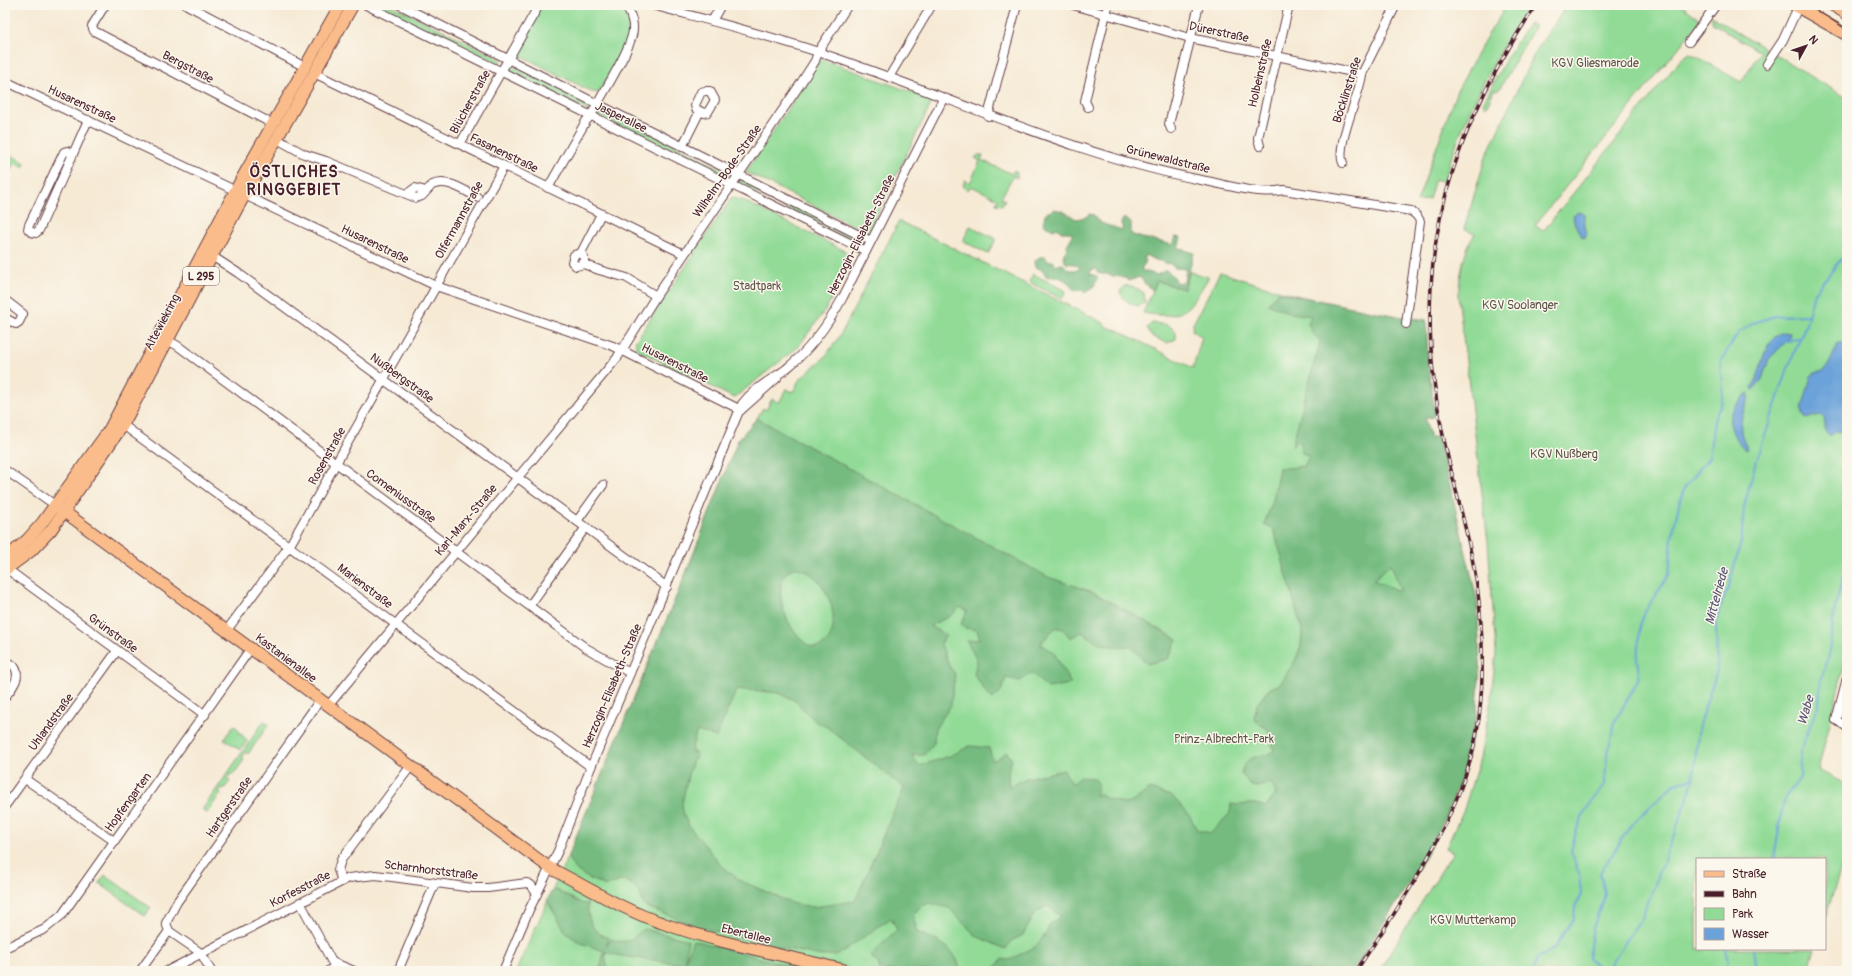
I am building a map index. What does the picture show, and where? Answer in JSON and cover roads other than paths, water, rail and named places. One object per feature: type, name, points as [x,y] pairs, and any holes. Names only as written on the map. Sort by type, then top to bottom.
[{"type":"main road","name":"Altewiekring","points":[[6,566],[34,533],[109,430],[164,338],[212,256],[240,192],[277,139],[340,5]]},
{"type":"main road","name":"Altewiekring","points":[[6,566],[41,540],[64,511],[82,481],[123,425],[164,338],[240,192],[273,124],[353,5]]},
{"type":"main road","points":[[1832,5],[1847,14]]},
{"type":"main road","points":[[1797,6],[1847,35]]},
{"type":"main road","name":"Kastanienallee","points":[[55,505],[227,630],[410,767],[550,868]]},
{"type":"main road","name":"Ebertallee","points":[[550,868],[640,915],[699,935],[758,951],[848,971]]},
{"type":"street","name":"Bergstraße","points":[[105,5],[92,29],[273,124]]},
{"type":"street","name":"Fasanenstraße","points":[[187,5],[201,8],[310,70],[684,254]]},
{"type":"street","name":"Jasperallee","points":[[366,5],[866,251]]},
{"type":"street","name":"Jasperallee","points":[[400,5],[871,241]]},
{"type":"street","name":"Blücherstraße","points":[[460,144],[539,5]]},
{"type":"street","points":[[548,188],[586,121],[591,116],[632,38],[634,28],[626,5]]},
{"type":"street","name":"Grünewaldstraße","points":[[652,5],[818,52],[889,77],[988,116],[1097,154],[1191,178],[1270,192],[1284,190],[1411,211],[1420,221],[1406,324]]},
{"type":"street","points":[[712,21],[721,5]]},
{"type":"street","name":"Wilhelm-Bode-Straße","points":[[622,350],[684,254],[815,61],[818,52],[848,5]]},
{"type":"street","points":[[889,77],[932,5]]},
{"type":"street","points":[[988,116],[1017,5]]},
{"type":"street","name":"Dürerstraße","points":[[1073,5],[1190,38],[1362,74]]},
{"type":"street","points":[[1088,107],[1085,101],[1108,5]]},
{"type":"street","points":[[1171,129],[1169,124],[1199,5]]},
{"type":"street","name":"Holbeinstraße","points":[[1260,146],[1258,138],[1289,5]]},
{"type":"street","name":"Böcklinstraße","points":[[1343,163],[1340,157],[1344,138],[1361,84],[1362,74],[1396,5]]},
{"type":"street","points":[[1689,42],[1716,5]]},
{"type":"street","points":[[1767,64],[1783,40],[1797,6]]},
{"type":"street","name":"Husarenstraße","points":[[5,81],[436,286],[622,350],[741,410]]},
{"type":"street","name":"Herzogin-Elisabeth-Straße","points":[[503,971],[558,851],[666,586],[726,442],[741,410],[773,383],[784,370],[804,354],[825,328],[843,297],[944,99]]},
{"type":"street","points":[[682,147],[699,113]]},
{"type":"street","points":[[73,154],[67,151],[64,152],[29,225],[28,229],[31,232],[36,233],[39,230],[73,154],[88,120]]},
{"type":"street","points":[[277,139],[304,154],[326,161],[420,198],[432,185],[443,183],[454,185],[477,198]]},
{"type":"street","name":"Olfermannstraße","points":[[436,286],[504,166]]},
{"type":"street","points":[[601,214],[581,253],[584,258],[584,264],[627,278],[656,296]]},
{"type":"street","name":"Nußbergstraße","points":[[212,256],[225,263],[666,586]]},
{"type":"street","name":"Rosenstraße","points":[[227,630],[290,545],[436,286]]},
{"type":"street","points":[[5,300],[23,314],[19,322],[16,324],[5,318]]},
{"type":"street","name":"Comeniusstraße","points":[[164,338],[599,656],[630,673]]},
{"type":"street","name":"Karl-Marx-Straße","points":[[324,703],[395,624],[456,552],[622,350]]},
{"type":"street","name":"Marienstraße","points":[[123,425],[290,545],[395,624],[591,767]]},
{"type":"street","name":"Kastanienallee","points":[[5,470],[55,505]]},
{"type":"street","points":[[577,521],[603,485]]},
{"type":"street","points":[[530,605],[586,528]]},
{"type":"street","name":"Grünstraße","points":[[6,566],[117,651],[205,715]]},
{"type":"street","name":"Hopfengarten","points":[[5,948],[45,930],[58,920],[205,715],[251,648]]},
{"type":"street","name":"Uhlandstraße","points":[[5,806],[117,651]]},
{"type":"street","points":[[5,660],[14,666],[18,674],[14,684],[5,697]]},
{"type":"street","points":[[1847,678],[1836,720],[1847,727]]},
{"type":"street","name":"Hartgerstraße","points":[[169,931],[166,923],[177,902],[324,703]]},
{"type":"street","name":"Korfesstraße","points":[[167,971],[342,881],[338,870],[341,860],[410,767]]},
{"type":"street","points":[[25,779],[114,841]]},
{"type":"street","name":"Scharnhorststraße","points":[[342,881],[349,878],[375,876],[488,888],[527,883],[531,885],[537,894]]},
{"type":"street","points":[[398,971],[435,883]]},
{"type":"street","points":[[300,902],[332,962],[354,971]]},
{"type":"street","points":[[140,971],[169,931],[201,954],[211,971]]},
{"type":"street","points":[[328,971],[338,965]]},
{"type":"water","points":[[1578,212],[1584,214],[1584,228],[1587,232],[1585,238],[1581,237],[1574,222],[1573,215]]},
{"type":"water","points":[[1784,332],[1790,333],[1789,339],[1769,359],[1762,379],[1753,390],[1752,387],[1759,372],[1766,349],[1776,336]]},
{"type":"water","points":[[1844,343],[1847,346],[1847,431],[1835,432],[1832,435],[1829,435],[1825,431],[1822,415],[1806,419],[1803,415],[1802,409],[1811,376],[1815,373],[1824,371],[1829,364],[1838,344]]},
{"type":"water","points":[[1748,393],[1748,401],[1741,421],[1741,429],[1743,438],[1748,448],[1747,450],[1740,444],[1733,434],[1730,418],[1734,407]]},
{"type":"waterway","name":"Mittelriede","points":[[1609,971],[1611,963],[1642,918],[1688,798],[1693,778],[1699,725],[1717,671],[1716,625],[1720,607],[1728,589],[1741,542],[1744,507],[1755,465],[1788,368],[1806,324],[1814,293],[1847,252]]},
{"type":"waterway","points":[[1533,971],[1538,957],[1556,948],[1563,934],[1574,919],[1575,907],[1581,894],[1579,874],[1571,852],[1576,831],[1587,808],[1605,784],[1606,764],[1614,723],[1638,680],[1639,672],[1637,660],[1640,626],[1645,611],[1669,575],[1672,536],[1680,500],[1685,487],[1709,457],[1714,420],[1722,401],[1723,380],[1720,372],[1721,361],[1738,333],[1754,323],[1775,316],[1808,315]]},
{"type":"waterway","points":[[1788,341],[1800,338]]},
{"type":"waterway","name":"Wabe","points":[[1774,858],[1784,799],[1800,778],[1801,749],[1819,703],[1821,679],[1828,660],[1835,608],[1847,563]]},
{"type":"waterway","points":[[1602,971],[1588,959],[1593,928],[1605,893],[1600,873],[1631,825],[1673,785],[1693,778]]},
{"type":"waterway","points":[[1710,971],[1728,965],[1726,950]]},
{"type":"waterway","name":"Wabe","points":[[1753,971],[1756,963],[1754,950]]},
{"type":"tram line","points":[[1809,5],[1847,30]]},
{"type":"railway","points":[[1356,971],[1414,882],[1432,850],[1462,785],[1473,751],[1481,702],[1482,635],[1477,585],[1471,551],[1446,449],[1435,388],[1430,329],[1432,272],[1440,217],[1455,164],[1476,111],[1503,58],[1536,5]]},
{"type":"district","name":"ÖSTLICHES RINGGEBIET","points":[[294,180]]},
{"type":"park label","name":"KGV Gliesmarode","points":[[1595,63]]},
{"type":"park label","name":"Stadtpark","points":[[757,286]]},
{"type":"park label","name":"KGV Soolanger","points":[[1520,305]]},
{"type":"park label","name":"KGV Nußberg","points":[[1564,454]]},
{"type":"park label","name":"Prinz-Albrecht-Park","points":[[1224,739]]},
{"type":"park label","name":"KGV Mutterkamp","points":[[1473,920]]}]
